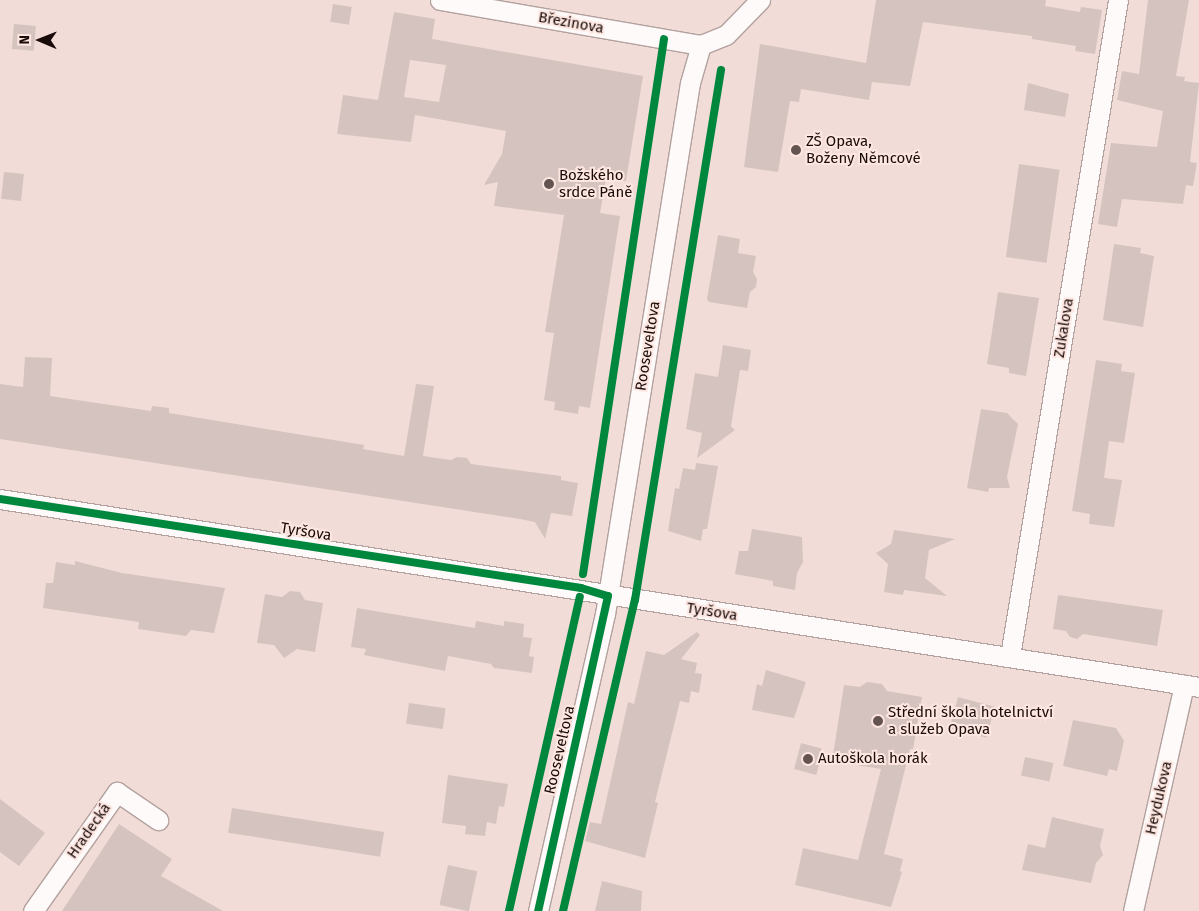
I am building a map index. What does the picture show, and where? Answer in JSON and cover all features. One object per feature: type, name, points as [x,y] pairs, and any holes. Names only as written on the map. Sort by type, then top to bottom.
[{"type":"street","name":"Březinova","points":[[440,0],[701,45]]},
{"type":"street","points":[[701,45],[726,35],[760,0]]},
{"type":"street","name":"Zukalova","points":[[1010,656],[1118,0]]},
{"type":"street","name":"Rooseveltova","points":[[538,911],[608,596],[690,83],[701,45]]},
{"type":"street","name":"Tyršova","points":[[0,499],[581,588],[608,596],[1010,656],[1192,686]]},
{"type":"street","name":"Heydukova","points":[[1133,911],[1192,686]]},
{"type":"street","name":"Hradecká","points":[[33,911],[117,792],[158,820]]},
{"type":"building","points":[[876,0],[1046,0],[1045,6],[1080,12],[1081,7],[1102,10],[1095,54],[1075,51],[1076,46],[1032,39],[1032,36],[923,22],[910,86],[872,82],[869,100],[801,89],[799,102],[790,101],[778,172],[744,167],[760,44],[866,63]]},
{"type":"building","points":[[1148,0],[1189,0],[1176,76],[1185,77],[1184,81],[1199,83],[1190,162],[1197,163],[1193,186],[1186,185],[1183,204],[1122,199],[1117,227],[1098,224],[1111,143],[1157,147],[1163,111],[1117,100],[1122,71],[1139,74]]},
{"type":"building","points":[[333,4],[352,7],[349,25],[330,22]]},
{"type":"building","points":[[394,12],[435,19],[432,39],[643,76],[626,181],[606,178],[600,213],[620,216],[590,408],[579,406],[578,414],[554,410],[555,402],[544,400],[554,333],[545,332],[564,215],[494,206],[498,182],[484,185],[502,154],[506,131],[415,115],[411,142],[337,134],[343,95],[378,100]],"holes":[[[410,60],[446,65],[439,102],[404,97]]]},
{"type":"building","points":[[14,24],[36,26],[34,51],[12,49]]},
{"type":"building","points":[[1028,83],[1069,94],[1065,117],[1024,110]]},
{"type":"building","points":[[1019,164],[1060,170],[1047,263],[1006,257]]},
{"type":"building","points":[[4,172],[24,174],[21,201],[1,199]]},
{"type":"building","points":[[718,235],[740,239],[738,253],[756,256],[753,272],[757,279],[756,287],[750,292],[747,308],[709,302],[707,299]]},
{"type":"building","points":[[1114,244],[1141,248],[1140,253],[1154,256],[1143,327],[1103,320]]},
{"type":"building","points":[[998,292],[1039,298],[1026,376],[1009,373],[1009,368],[987,364]]},
{"type":"building","points":[[723,345],[751,350],[748,371],[740,370],[731,426],[735,430],[697,458],[702,433],[686,429],[695,373],[718,377]]},
{"type":"building","points":[[25,357],[52,358],[50,396],[151,411],[152,406],[169,408],[169,413],[364,445],[363,449],[404,456],[416,384],[434,386],[423,456],[451,460],[457,457],[467,458],[471,464],[561,476],[561,480],[578,483],[572,516],[551,513],[545,539],[535,522],[520,519],[0,439],[0,384],[23,387]]},
{"type":"building","points":[[1096,360],[1122,364],[1121,371],[1135,373],[1124,443],[1109,441],[1104,478],[1122,480],[1114,527],[1089,524],[1090,514],[1072,511]]},
{"type":"building","points":[[981,409],[1007,413],[1018,424],[1007,477],[1010,488],[989,488],[988,492],[967,488]]},
{"type":"building","points":[[696,463],[718,466],[707,529],[703,529],[701,541],[668,531],[675,488],[679,489],[683,468],[695,470]]},
{"type":"building","points":[[752,529],[802,537],[803,562],[797,573],[795,590],[773,586],[773,581],[735,574],[739,551],[748,551]]},
{"type":"building","points":[[894,530],[955,539],[929,550],[925,578],[947,596],[904,590],[903,595],[884,592],[888,564],[876,553],[891,544]]},
{"type":"building","points":[[75,561],[122,573],[225,588],[214,633],[191,630],[186,636],[138,629],[139,622],[43,608],[46,583],[53,583],[56,562],[75,565]]},
{"type":"building","points":[[290,591],[300,592],[305,600],[323,603],[315,652],[297,649],[284,658],[274,645],[257,643],[265,594],[282,597]]},
{"type":"building","points":[[1058,595],[1163,610],[1157,646],[1083,634],[1077,639],[1070,637],[1066,631],[1053,629]]},
{"type":"building","points":[[357,608],[475,628],[476,621],[504,626],[504,621],[524,624],[523,637],[532,638],[529,656],[534,657],[532,673],[494,668],[491,664],[448,656],[445,671],[364,655],[366,649],[351,647]]},
{"type":"building","points":[[697,632],[700,635],[681,659],[697,663],[695,673],[702,674],[699,693],[691,691],[689,703],[680,701],[655,802],[658,803],[645,858],[585,841],[590,822],[601,824],[628,702],[634,704],[646,651],[664,655]]},
{"type":"building","points":[[766,670],[806,682],[794,718],[752,710],[757,684],[762,686]]},
{"type":"building","points":[[867,682],[882,684],[887,691],[922,697],[913,749],[910,749],[884,854],[903,859],[900,871],[902,872],[891,907],[795,885],[803,848],[858,860],[881,769],[832,761],[844,685],[860,687]]},
{"type":"building","points":[[958,697],[995,707],[986,738],[950,728]]},
{"type":"building","points":[[409,703],[446,708],[443,729],[406,724]]},
{"type":"building","points":[[1073,720],[1116,728],[1124,741],[1117,771],[1109,769],[1107,776],[1063,766]]},
{"type":"building","name":"Autoškola horák","points":[[801,743],[823,749],[816,775],[794,769]]},
{"type":"building","points":[[1025,757],[1053,763],[1049,782],[1021,776]]},
{"type":"building","points":[[448,775],[508,784],[504,807],[499,806],[496,824],[487,822],[485,836],[465,834],[466,826],[442,823]]},
{"type":"building","points":[[0,799],[45,833],[19,866],[0,852]]},
{"type":"building","points":[[232,808],[384,832],[380,857],[228,833]]},
{"type":"building","points":[[1052,817],[1104,829],[1100,846],[1103,855],[1096,863],[1091,883],[1022,870],[1028,844],[1045,848]]},
{"type":"building","points":[[119,824],[172,859],[161,876],[223,911],[62,911]]},
{"type":"building","points":[[448,865],[477,871],[469,911],[439,905]]},
{"type":"building","points":[[602,881],[642,891],[641,911],[595,911]]},
{"type":"cycle path","points":[[583,574],[664,39]]},
{"type":"cycle path","points":[[563,911],[635,600],[721,70]]},
{"type":"cycle path","points":[[0,499],[581,588],[608,596],[538,911]]},
{"type":"cycle path","points":[[509,911],[580,597]]},
{"type":"place","name":"ZŠ Opava, Boženy Němcové","points":[[796,150]]},
{"type":"place","name":"Božského srdce Páně","points":[[549,184]]},
{"type":"place","name":"Střední škola hotelnictví a služeb Opava","points":[[878,721]]},
{"type":"place","name":"Autoškola horák","points":[[808,759]]}]
